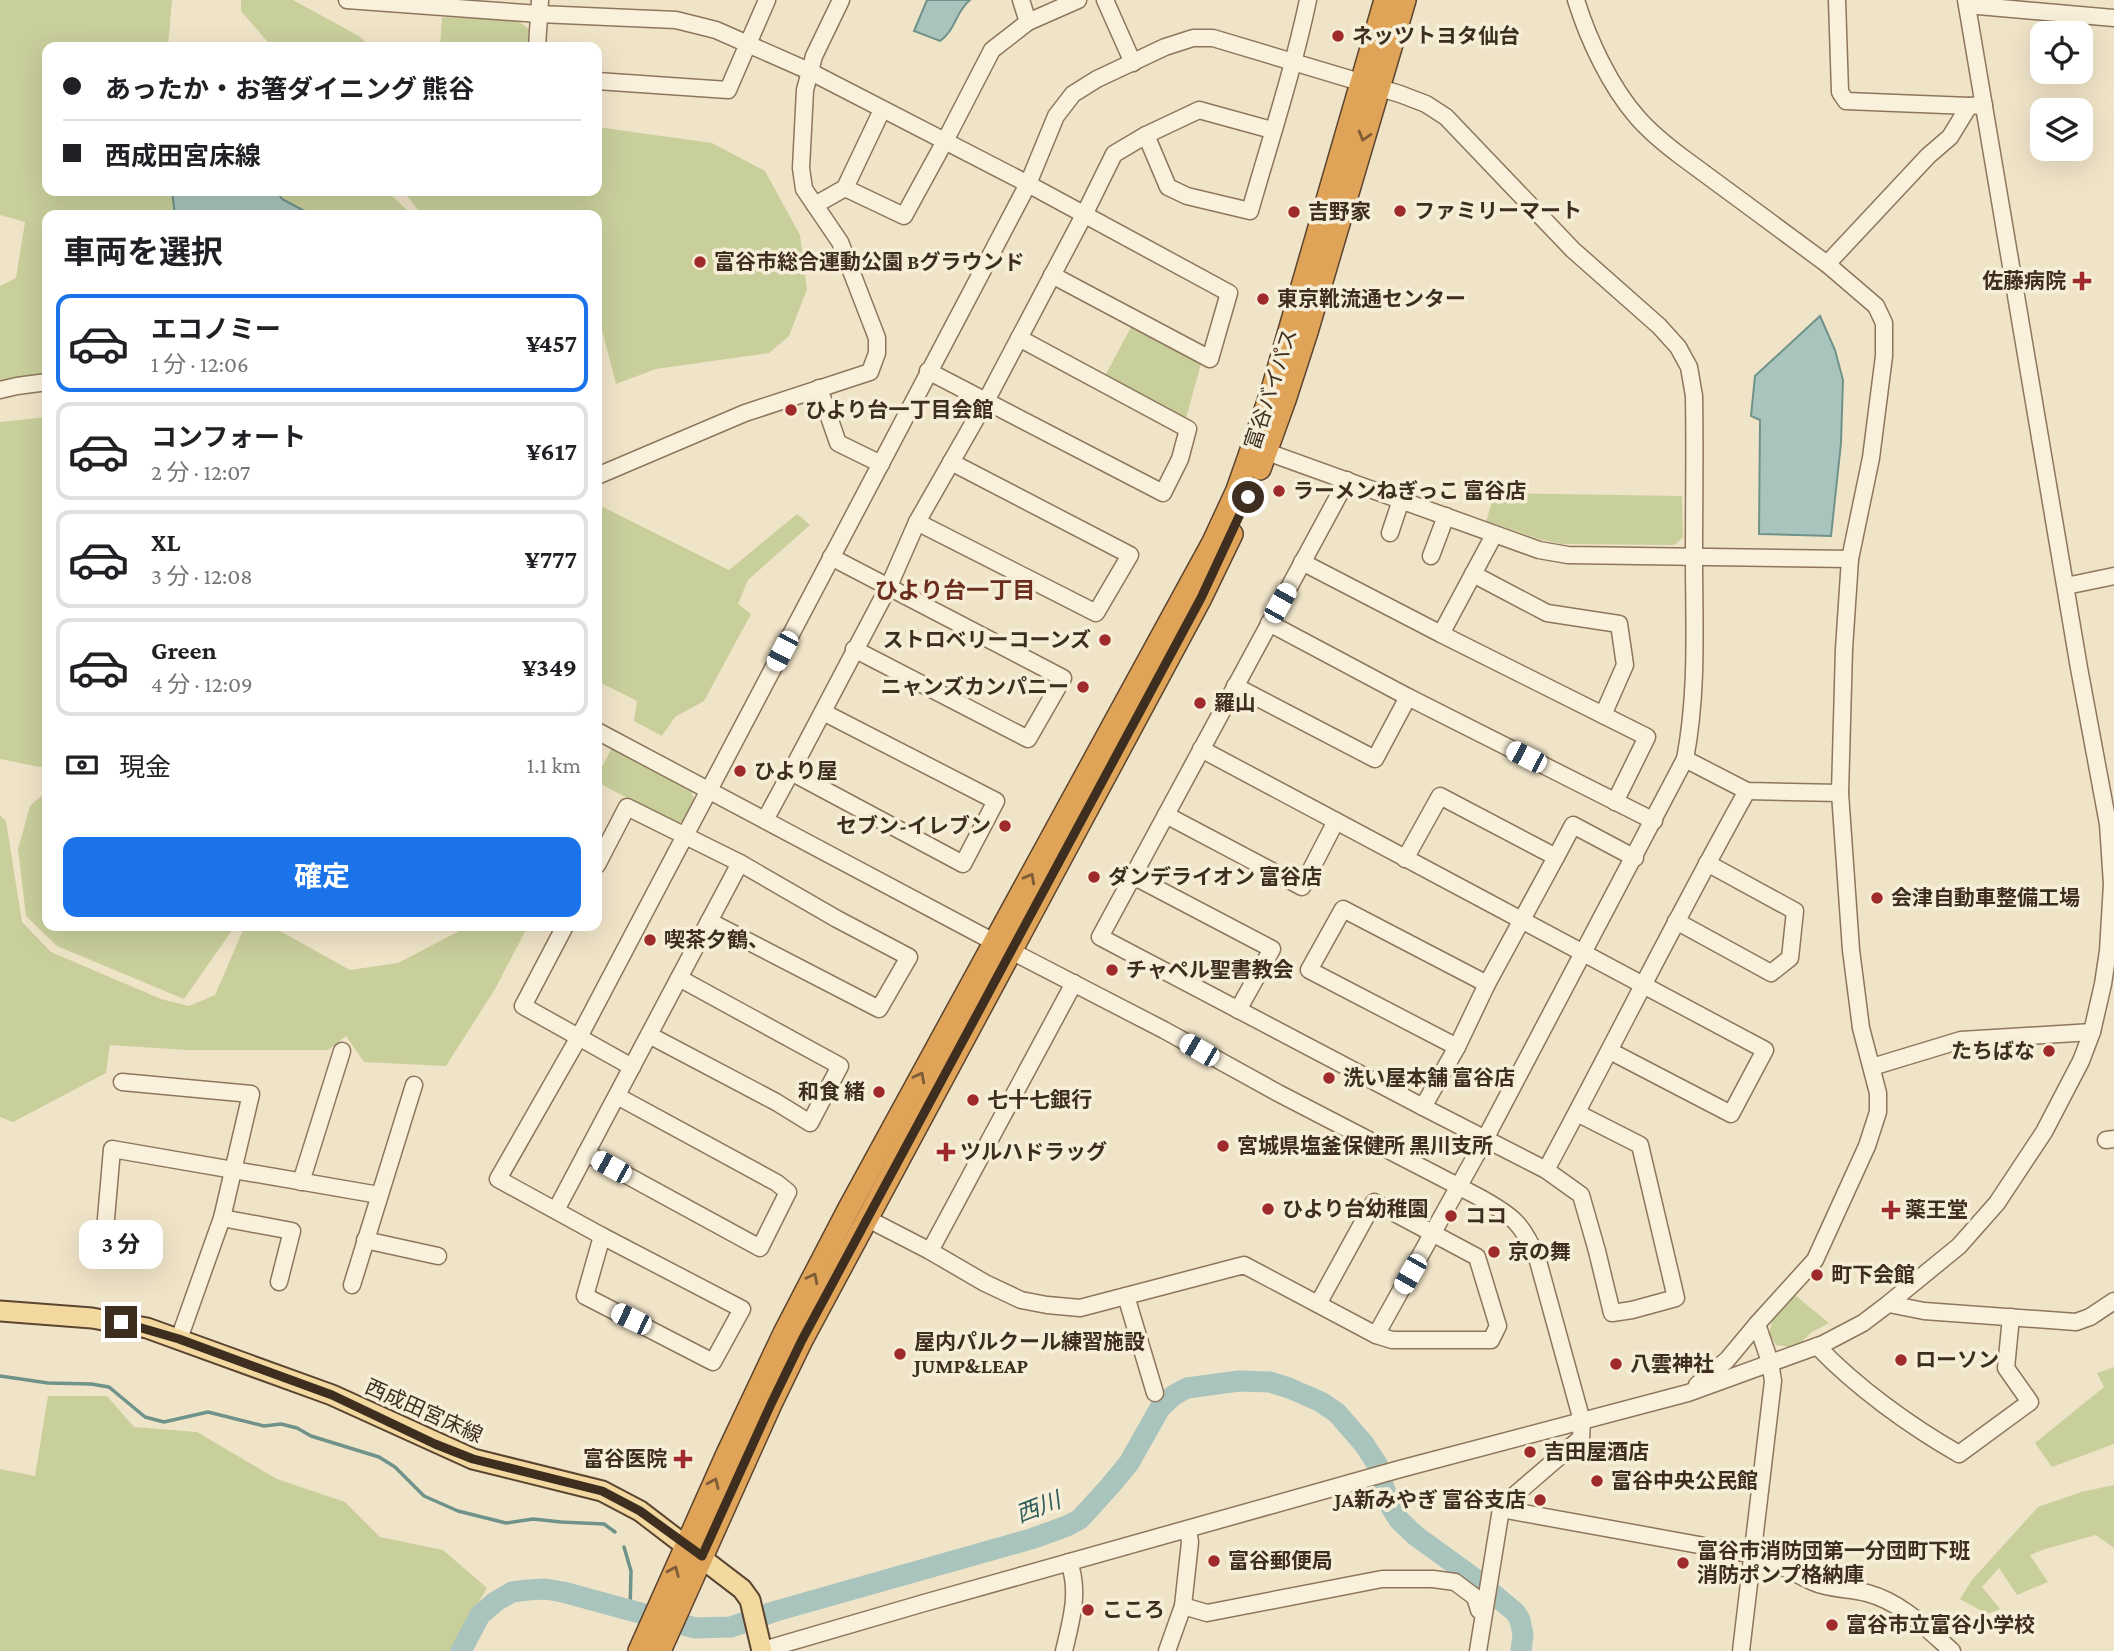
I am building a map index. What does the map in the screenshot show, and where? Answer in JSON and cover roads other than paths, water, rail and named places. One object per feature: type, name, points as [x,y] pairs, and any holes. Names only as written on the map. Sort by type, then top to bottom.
[{"type":"highway","name":"富谷バイパス","points":[[639,1651],[659,1638],[754,1396],[855,1196],[1003,947],[1201,598],[1226,548],[1267,452],[1307,332],[1370,85],[1385,0]]},
{"type":"highway","name":"富谷バイパス","points":[[694,1551],[1213,542],[1237,490],[1370,85],[1405,0]]},
{"type":"main road","name":"西成田宮床線","points":[[0,1311],[121,1322],[179,1339],[332,1395],[473,1459],[602,1491],[640,1511],[736,1583],[750,1600],[762,1647]]},
{"type":"street","points":[[347,0],[540,7],[676,20],[716,30],[809,71],[1229,293],[1210,359],[1052,275]]},
{"type":"street","points":[[602,81],[728,90],[767,0]]},
{"type":"street","points":[[602,474],[745,413],[870,372],[877,352],[877,338],[840,242],[804,189],[802,168],[805,90],[809,71],[841,0]]},
{"type":"street","points":[[1021,0],[1028,22]]},
{"type":"street","points":[[845,188],[904,216],[992,50],[1028,22],[1079,0]]},
{"type":"street","points":[[1105,0],[1133,63]]},
{"type":"street","points":[[1146,135],[1168,187],[1187,195],[1250,211],[1294,62],[1308,0]]},
{"type":"street","points":[[1576,0],[1607,73],[1637,117],[1682,157],[1827,264],[1876,306],[1884,323],[1884,356],[1871,458],[1850,559],[1843,649],[1840,793],[1850,950],[1861,1028],[1878,1093],[1878,1112],[1867,1146],[1815,1259],[1727,1360],[1688,1393]]},
{"type":"street","points":[[1837,0],[1840,92],[1846,101],[1976,105]]},
{"type":"street","points":[[762,1647],[1400,1469],[1688,1393],[1817,1346],[1863,1323],[1959,1246],[1997,1203],[2044,1132],[2081,1062],[2092,1032],[2109,978],[2112,841],[1976,105],[1967,2],[2114,18]]},
{"type":"street","points":[[537,42],[540,7]]},
{"type":"street","points":[[602,1236],[585,1296],[713,1362],[742,1309],[498,1179],[579,1037],[881,464],[1027,184],[1056,116],[1073,94],[1097,79],[1165,47],[1193,38],[1213,38],[1370,85],[1426,104],[1446,117],[1573,250],[1659,326],[1678,347],[1689,367],[1694,396],[1694,692],[1685,760],[1485,1139],[1376,1335]]},
{"type":"street","points":[[1827,264],[1950,136],[1976,105]]},
{"type":"street","points":[[815,205],[845,188],[882,110]]},
{"type":"street","points":[[765,820],[889,586],[917,522],[986,401],[1114,154],[1146,135],[1199,110],[1272,130]]},
{"type":"street","points":[[928,371],[1163,493],[1180,459],[1188,429],[1019,338]]},
{"type":"street","points":[[0,390],[42,383]]},
{"type":"street","points":[[819,388],[838,443],[881,464]]},
{"type":"street","points":[[1267,452],[1539,550],[1568,555],[1850,559]]},
{"type":"street","points":[[917,522],[1096,613],[1130,555],[951,462]]},
{"type":"street","points":[[1347,480],[1100,937],[1546,1170],[1581,1195],[1612,1312],[1632,1310],[1676,1297],[1640,1145],[1577,1113]]},
{"type":"street","points":[[1390,533],[1401,500]]},
{"type":"street","points":[[1431,556],[1446,516]]},
{"type":"street","points":[[1441,634],[1494,535]]},
{"type":"street","points":[[831,556],[1063,678],[1028,739],[854,649]]},
{"type":"street","points":[[1302,562],[1647,737],[1615,802]]},
{"type":"street","points":[[1473,574],[1547,613],[1619,624],[1625,666],[1603,715]]},
{"type":"street","points":[[2066,586],[2114,576]]},
{"type":"street","points":[[1269,623],[1408,697],[1654,821]]},
{"type":"street","points":[[1235,686],[1376,759],[1408,697]]},
{"type":"street","points":[[791,772],[963,863],[991,811],[996,801],[823,712]]},
{"type":"street","points":[[602,735],[1496,1206],[1521,1226],[1538,1261],[1582,1421],[1581,1438],[1501,1509],[1478,1651]]},
{"type":"street","points":[[1200,749],[1765,1050],[1731,1114],[1610,1051]]},
{"type":"street","points":[[1685,760],[1747,791],[1840,793]]},
{"type":"street","points":[[1546,1170],[1747,791]]},
{"type":"street","points":[[1405,859],[1440,796],[1556,857]]},
{"type":"street","points":[[602,855],[627,807],[740,863],[909,957],[879,1009],[709,921]]},
{"type":"street","points":[[1166,815],[1302,887],[1336,821]]},
{"type":"street","points":[[1423,1107],[1573,825],[1635,858]]},
{"type":"street","points":[[556,1210],[740,863]]},
{"type":"street","points":[[1676,922],[1772,973],[1790,958],[1795,911],[1707,863]]},
{"type":"street","points":[[1133,876],[1272,949],[1238,1010]]},
{"type":"street","points":[[1457,1047],[1309,970],[1343,909],[1487,984]]},
{"type":"street","points":[[562,931],[523,1006],[632,1067]]},
{"type":"street","points":[[649,1035],[776,1102],[810,1123],[840,1066],[679,978]]},
{"type":"street","points":[[930,1251],[1074,983]]},
{"type":"street","points":[[1872,1067],[1961,1040],[2092,1032]]},
{"type":"street","points":[[301,1182],[342,1051]]},
{"type":"street","points":[[122,1082],[251,1094],[222,1218],[179,1339]]},
{"type":"street","points":[[352,1285],[414,1085]]},
{"type":"street","points":[[586,1153],[760,1248],[775,1221],[788,1192],[777,1183],[617,1096]]},
{"type":"street","points":[[103,1242],[112,1149],[379,1195]]},
{"type":"street","points":[[866,1218],[985,1283],[1021,1300],[1047,1306],[1080,1308],[1244,1265],[1376,1335],[1392,1340],[1491,1340],[1498,1326],[1477,1257],[1374,1202],[1318,1304]]},
{"type":"street","points":[[222,1218],[292,1231],[279,1282]]},
{"type":"street","points":[[365,1240],[438,1256]]},
{"type":"street","points":[[1126,1296],[1155,1393]]},
{"type":"street","points":[[1889,1304],[1924,1311],[2076,1322],[2090,1317],[2114,1301]]},
{"type":"street","points":[[1817,1346],[1831,1361],[1919,1431],[1959,1454],[2030,1402],[2006,1368],[2011,1317]]},
{"type":"street","points":[[1741,1651],[1773,1381],[1770,1362],[1757,1324]]},
{"type":"street","points":[[1501,1509],[1771,1560],[1814,1583],[1865,1592],[1891,1602],[1952,1651]]},
{"type":"street","points":[[1167,1651],[1183,1606],[1190,1542],[1188,1530]]},
{"type":"street","points":[[1064,1651],[1075,1595],[1074,1575],[1069,1562]]},
{"type":"street","points":[[1183,1606],[1207,1613],[1382,1579],[1433,1579],[1455,1582],[1475,1597],[1479,1610],[1484,1606]]},
{"type":"water","points":[[927,0],[970,0],[940,41],[914,31]]},
{"type":"water","points":[[173,196],[280,196],[303,210],[174,210]]},
{"type":"water","points":[[1820,316],[1835,350],[1843,380],[1841,443],[1831,536],[1759,534],[1760,420],[1751,416],[1755,376]]},
{"type":"waterway","points":[[0,1376],[48,1383],[109,1387],[145,1417],[164,1422],[208,1412],[264,1426],[281,1424],[297,1428],[311,1436],[379,1457],[395,1467],[424,1496],[458,1511],[506,1523],[533,1519],[604,1524],[615,1532]]},
{"type":"waterway","name":"西川","points":[[461,1651],[480,1615],[512,1592],[545,1589],[695,1628],[731,1627],[776,1611],[1031,1539],[1080,1519],[1129,1463],[1160,1408],[1174,1395],[1187,1388],[1239,1381],[1270,1382],[1289,1388],[1321,1402],[1337,1413],[1364,1444],[1377,1464],[1389,1504],[1399,1520],[1515,1612],[1523,1635],[1521,1651]]},
{"type":"waterway","points":[[624,1547],[631,1571],[630,1611]]},
{"type":"place","name":"ネッツトヨタ仙台","points":[[1338,36]]},
{"type":"place","name":"ファミリーマート","points":[[1400,211]]},
{"type":"place","name":"吉野家","points":[[1294,212]]},
{"type":"place","name":"富谷市総合運動公園 Bグラウンド","points":[[700,262]]},
{"type":"place","name":"佐藤病院","points":[[2082,281]]},
{"type":"place","name":"東京靴流通センター","points":[[1263,299]]},
{"type":"place","name":"ひより台一丁目会館","points":[[791,410]]},
{"type":"place","name":"ラーメンねぎっこ 富谷店","points":[[1279,491]]},
{"type":"place","name":"ストロベリーコーンズ","points":[[1105,640]]},
{"type":"place","name":"ニャンズカンパニー","points":[[1083,687]]},
{"type":"place","name":"羅山","points":[[1200,703]]},
{"type":"place","name":"ひより屋","points":[[740,771]]},
{"type":"place","name":"セブン-イレブン","points":[[1005,826]]},
{"type":"place","name":"ダンデライオン 富谷店","points":[[1094,877]]},
{"type":"place","name":"会津自動車整備工場","points":[[1877,898]]},
{"type":"place","name":"喫茶夕鶴、","points":[[650,940]]},
{"type":"place","name":"チャペル聖書教会","points":[[1112,970]]},
{"type":"place","name":"たちばな","points":[[2049,1051]]},
{"type":"place","name":"洗い屋本舗 富谷店","points":[[1329,1078]]},
{"type":"place","name":"和食 緒","points":[[879,1092]]},
{"type":"place","name":"七十七銀行","points":[[973,1100]]},
{"type":"place","name":"宮城県塩釜保健所 黒川支所","points":[[1223,1146]]},
{"type":"place","name":"ツルハドラッグ","points":[[946,1152]]},
{"type":"place","name":"ひより台幼稚園","points":[[1268,1209]]},
{"type":"place","name":"薬王堂","points":[[1891,1210]]},
{"type":"place","name":"ココ","points":[[1451,1216]]},
{"type":"place","name":"京の舞","points":[[1494,1252]]},
{"type":"place","name":"町下会館","points":[[1817,1275]]},
{"type":"place","name":"屋内パルクール練習施設 JUMP&LEAP","points":[[900,1354]]},
{"type":"place","name":"ローソン","points":[[1901,1360]]},
{"type":"place","name":"八雲神社","points":[[1616,1364]]},
{"type":"place","name":"吉田屋酒店","points":[[1530,1452]]},
{"type":"place","name":"富谷医院","points":[[683,1459]]},
{"type":"place","name":"富谷中央公民館","points":[[1597,1481]]},
{"type":"place","name":"JA新みやぎ 富谷支店","points":[[1540,1500]]},
{"type":"place","name":"富谷郵便局","points":[[1214,1561]]},
{"type":"place","name":"富谷市消防団第一分団町下班 消防ポンプ格納庫","points":[[1683,1563]]},
{"type":"place","name":"こころ","points":[[1088,1610]]},
{"type":"place","name":"富谷市立富谷小学校","points":[[1832,1625]]},
{"type":"district","name":"ひより台一丁目","points":[[955,590]]}]
